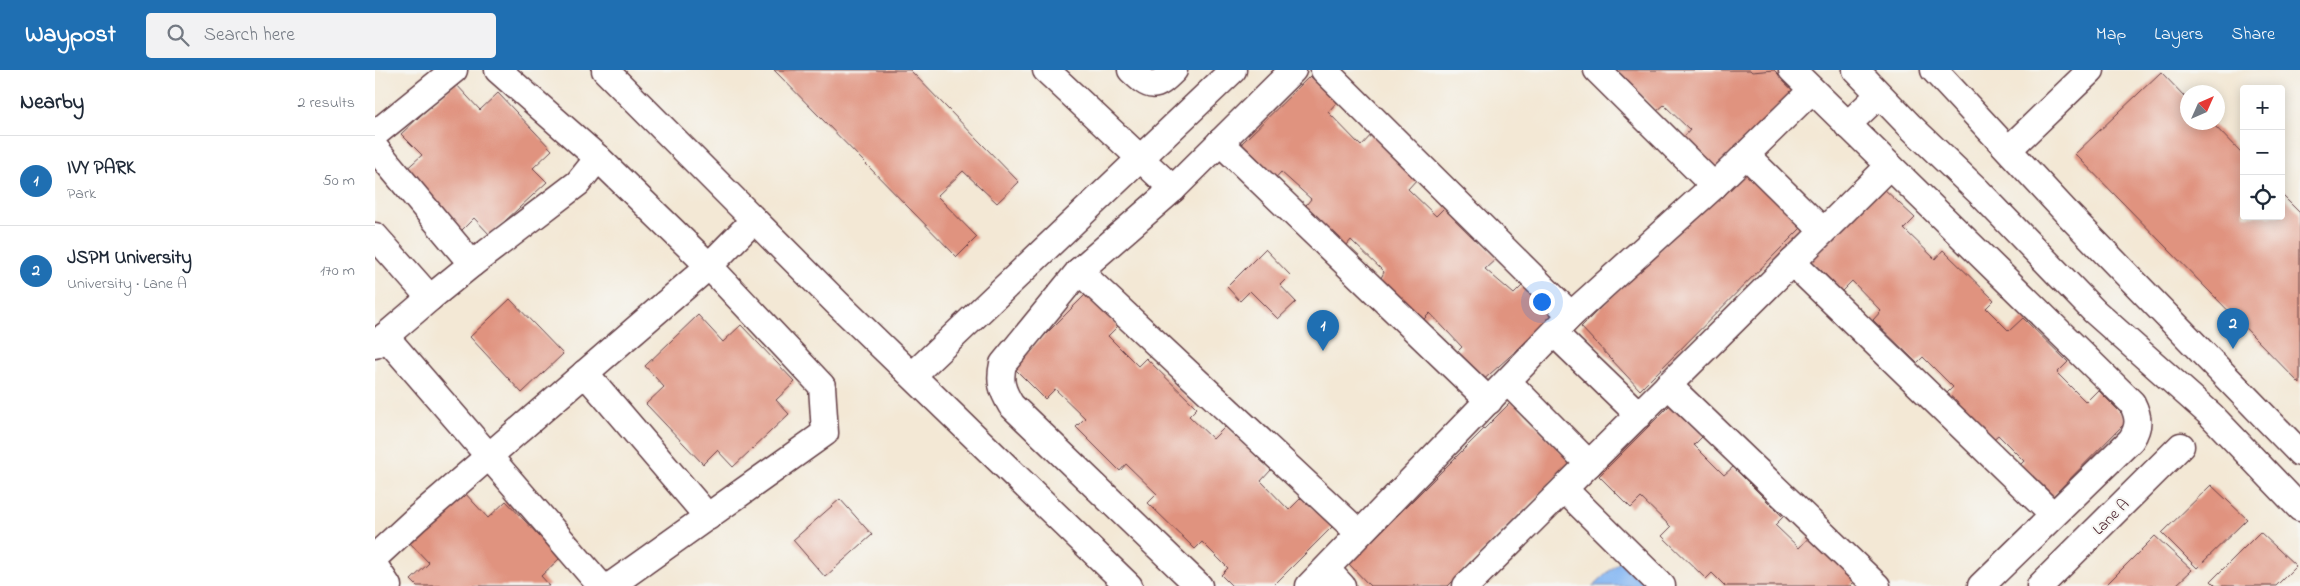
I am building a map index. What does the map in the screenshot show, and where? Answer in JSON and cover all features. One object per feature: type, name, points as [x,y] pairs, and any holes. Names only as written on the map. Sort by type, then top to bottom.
[{"type":"street","points":[[375,134],[455,70]]},
{"type":"street","points":[[498,70],[598,158],[709,266],[822,386],[825,433],[610,586]]},
{"type":"street","points":[[605,70],[1000,463],[1129,586]]},
{"type":"street","points":[[1045,70],[1173,189]]},
{"type":"street","points":[[1131,70],[1147,85],[1153,86],[1161,83],[1174,70]]},
{"type":"street","points":[[913,375],[1141,160],[1233,70]]},
{"type":"street","points":[[1199,586],[1011,404],[1002,391],[1000,377],[1003,364],[1079,271],[1173,189],[1293,70]]},
{"type":"street","points":[[1324,70],[1563,324],[1639,415]]},
{"type":"street","points":[[1597,70],[1714,186]]},
{"type":"street","points":[[1792,70],[2132,403],[2135,409],[2138,429],[2131,440],[2052,514],[1981,586]]},
{"type":"street","points":[[1856,70],[1979,192],[2094,312],[2211,415],[2300,508]]},
{"type":"street","points":[[1933,70],[2066,212],[2300,453]]},
{"type":"street","points":[[2009,149],[2091,70]]},
{"type":"street","points":[[1326,581],[1359,533],[1563,324],[1714,186],[1812,90]]},
{"type":"street","points":[[1847,125],[1879,94]]},
{"type":"street","points":[[1220,142],[1489,401]]},
{"type":"street","points":[[375,148],[472,264]]},
{"type":"street","points":[[1746,155],[1823,231]]},
{"type":"street","points":[[598,158],[579,183],[472,264],[380,340],[489,456],[601,586]]},
{"type":"street","points":[[1467,586],[1889,166]]},
{"type":"street","points":[[375,557],[709,266],[754,220]]},
{"type":"street","points":[[375,236],[430,298]]},
{"type":"street","points":[[1792,262],[2052,514]]},
{"type":"street","points":[[1079,271],[1359,533]]},
{"type":"street","points":[[585,373],[708,517]]},
{"type":"street","points":[[1507,382],[1589,464]]},
{"type":"street","points":[[1668,385],[1877,586]]},
{"type":"street","name":"Lane A","points":[[2040,586],[2181,446]]},
{"type":"street","points":[[1564,489],[1662,586]]},
{"type":"street","points":[[375,566],[389,586]]},
{"type":"water","points":[[1629,553],[1662,586],[1593,586]]},
{"type":"building","points":[[774,70],[910,70],[1019,182],[997,203],[963,171],[937,196],[977,237],[957,257]]},
{"type":"building","points":[[1615,70],[1750,70],[1752,72],[1774,70],[1794,90],[1715,170],[1683,138],[1690,130],[1664,105],[1657,111]]},
{"type":"building","points":[[2161,72],[2180,92],[2180,130],[2219,130],[2240,152],[2240,220],[2285,220],[2285,198],[2300,213],[2300,384],[2075,154]]},
{"type":"building","points":[[1310,76],[1338,101],[1328,112],[1361,146],[1373,133],[1418,178],[1408,189],[1436,216],[1447,205],[1497,258],[1485,269],[1514,294],[1527,281],[1557,314],[1480,383],[1453,356],[1462,347],[1430,313],[1418,325],[1377,286],[1384,272],[1351,240],[1342,251],[1302,210],[1311,199],[1281,172],[1271,183],[1237,148]]},
{"type":"building","points":[[455,83],[480,110],[498,93],[552,150],[533,168],[547,182],[490,235],[474,218],[460,232],[403,172],[422,155],[401,134]]},
{"type":"building","points":[[1744,165],[1803,226],[1640,390],[1581,327]]},
{"type":"building","points":[[1882,187],[1915,218],[1904,229],[1935,259],[1943,250],[1994,300],[1986,308],[2009,331],[2023,318],[2068,362],[2057,373],[2086,402],[2098,390],[2128,420],[2050,499],[2017,468],[2024,461],[1998,435],[1991,441],[1945,395],[1953,387],[1923,357],[1917,363],[1873,320],[1881,311],[1852,281],[1842,291],[1810,260]]},
{"type":"building","points":[[1265,249],[1290,275],[1280,285],[1296,302],[1278,319],[1250,291],[1240,301],[1227,287]]},
{"type":"building","points":[[1086,294],[1118,326],[1108,336],[1138,366],[1146,358],[1197,408],[1189,416],[1213,439],[1226,426],[1271,470],[1261,481],[1289,510],[1302,497],[1332,527],[1273,586],[1232,586],[1221,575],[1228,568],[1202,542],[1195,549],[1148,503],[1157,494],[1126,464],[1120,471],[1076,427],[1085,418],[1055,389],[1045,399],[1013,367]]},
{"type":"building","points":[[510,299],[563,354],[522,393],[470,337]]},
{"type":"building","points":[[698,315],[723,342],[741,325],[795,382],[776,400],[789,414],[733,467],[717,450],[703,464],[646,404],[664,387],[645,366]]},
{"type":"building","points":[[1512,401],[1571,462],[1448,586],[1370,586],[1349,564]]},
{"type":"building","points":[[1672,403],[1704,435],[1694,445],[1724,475],[1733,467],[1783,517],[1775,525],[1799,548],[1812,534],[1857,579],[1850,586],[1725,586],[1712,573],[1706,579],[1662,536],[1671,527],[1641,498],[1631,508],[1599,476]]},
{"type":"building","points":[[2211,485],[2247,519],[2197,568],[2162,533]]},
{"type":"building","points":[[463,491],[488,518],[506,501],[560,558],[541,576],[550,586],[417,586],[411,580],[429,563],[409,542]]},
{"type":"building","points":[[840,499],[872,535],[825,577],[793,540]]},
{"type":"building","points":[[2260,532],[2296,566],[2276,586],[2216,586],[2211,581]]},
{"type":"building","points":[[2155,536],[2192,570],[2175,586],[2106,585]]},
{"type":"place","name":"JSPM University","points":[[2233,349]]},
{"type":"place","name":"IVY PARK","points":[[1323,351]]}]
